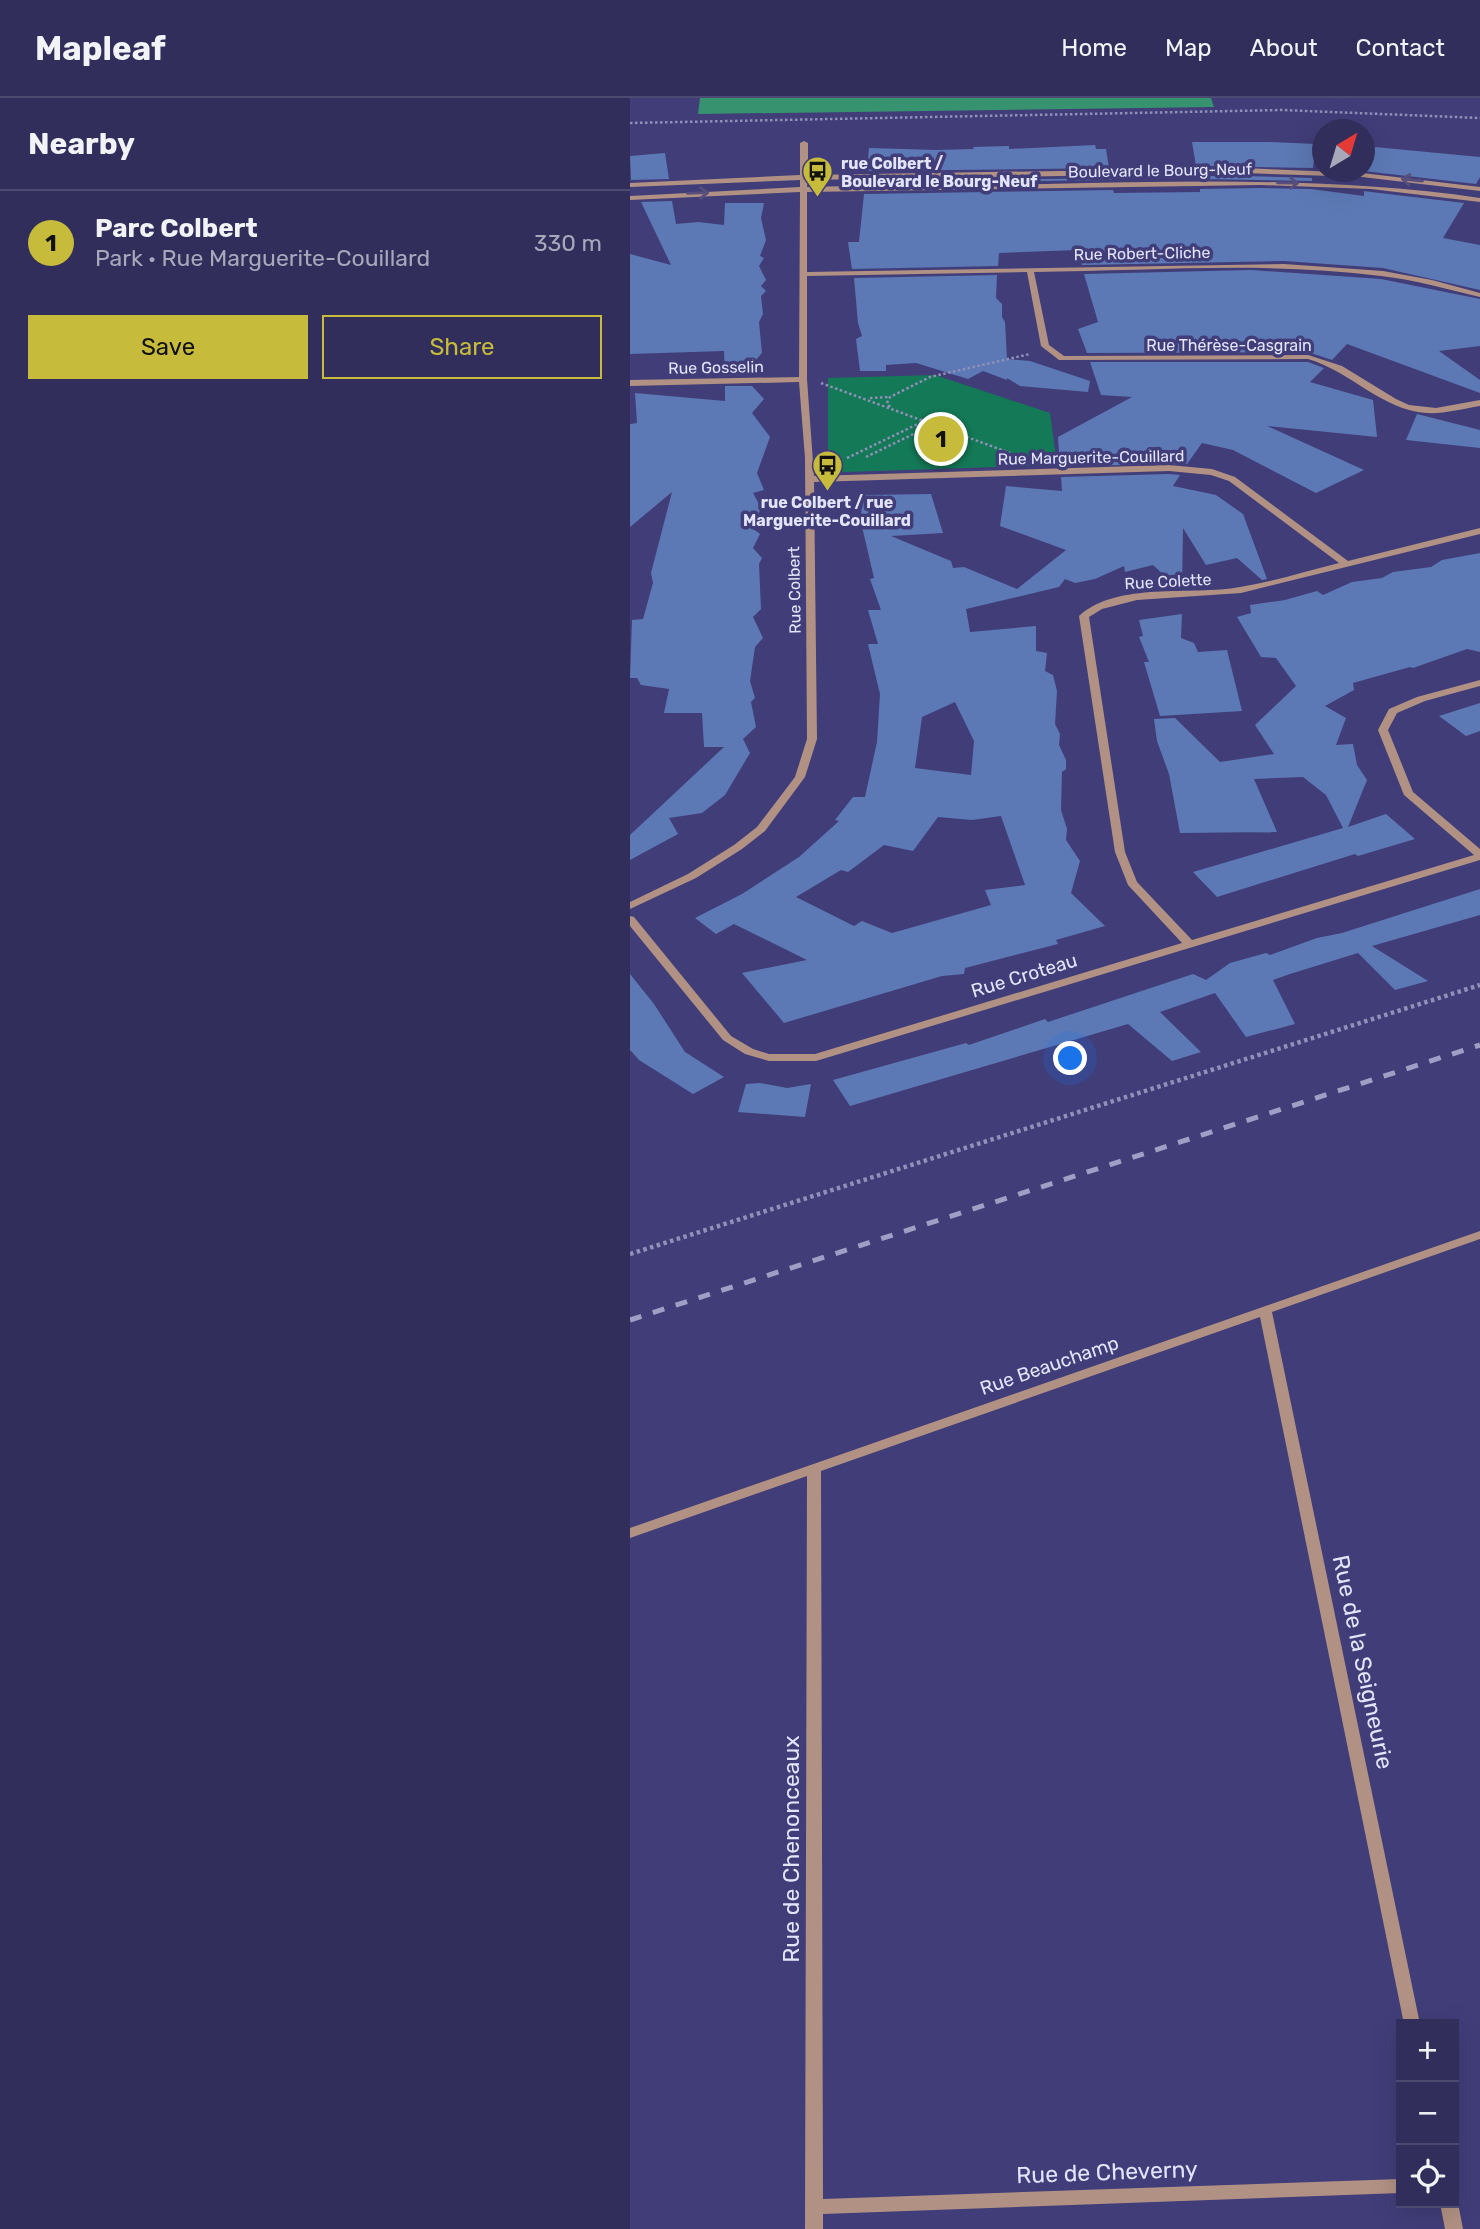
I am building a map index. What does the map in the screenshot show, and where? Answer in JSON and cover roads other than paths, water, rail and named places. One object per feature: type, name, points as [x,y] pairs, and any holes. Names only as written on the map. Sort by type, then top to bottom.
[{"type":"street","name":"Rue Colbert","points":[[630,906],[666,891],[738,847],[761,829],[800,777],[812,739],[809,464],[803,379],[804,143]]},
{"type":"street","name":"Boulevard le Bourg-Neuf","points":[[630,185],[803,178],[1241,170],[1369,176],[1480,189]]},
{"type":"street","name":"Boulevard le Bourg-Neuf","points":[[630,198],[803,191],[1290,183],[1373,187],[1480,200]]},
{"type":"street","name":"Rue Robert-Cliche","points":[[803,274],[1202,265],[1334,268],[1419,279],[1480,295]]},
{"type":"street","name":"Rue Thérèse-Casgrain","points":[[1030,270],[1040,329],[1048,350],[1062,358],[1308,357],[1333,362],[1407,408],[1430,411],[1480,403]]},
{"type":"street","name":"Rue Gosselin","points":[[630,383],[803,379]]},
{"type":"street","name":"Rue Marguerite-Couillard","points":[[809,479],[1170,468],[1212,472],[1232,479],[1345,563]]},
{"type":"street","name":"Rue Colette","points":[[1189,944],[1132,883],[1120,852],[1084,616],[1105,602],[1123,598],[1217,594],[1480,531]]},
{"type":"street","points":[[1480,682],[1422,699],[1393,711],[1383,730],[1408,793],[1480,856]]},
{"type":"street","name":"Rue Croteau","points":[[630,919],[727,1038],[746,1052],[776,1060],[816,1057],[1480,856]]},
{"type":"street","name":"Rue Beauchamp","points":[[630,1533],[1480,1235]]},
{"type":"street","name":"Rue de la Seigneurie","points":[[1265,1310],[1411,2019]]},
{"type":"street","name":"Rue de Chenonceaux","points":[[814,1468],[814,2229]]},
{"type":"street","name":"Rue de Cheverny","points":[[814,2207],[1396,2186]]},
{"type":"street","points":[[1450,2208],[1454,2229]]},
{"type":"railway","points":[[630,1320],[1480,1045]]},
{"type":"place","name":"rue Colbert / Boulevard le Bourg-Neuf","points":[[818,199]]},
{"type":"place","name":"Parc Colbert","points":[[941,439]]},
{"type":"place","name":"rue Colbert / rue Marguerite-Couillard","points":[[827,492]]}]
